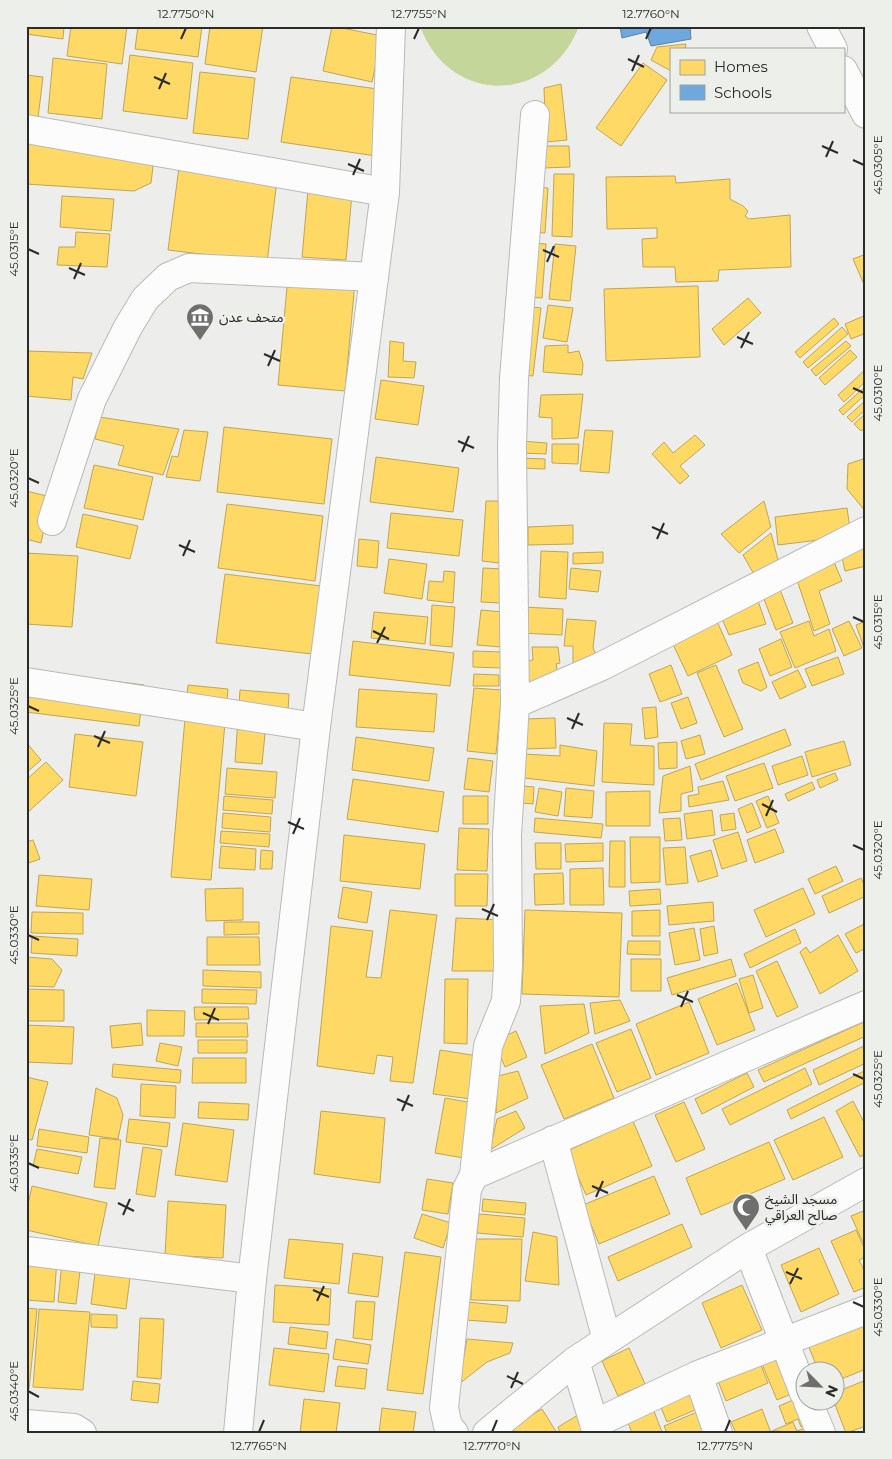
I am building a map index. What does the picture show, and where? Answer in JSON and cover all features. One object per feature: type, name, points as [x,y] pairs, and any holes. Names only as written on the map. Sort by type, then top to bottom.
[{"type":"street","points":[[238,1433],[252,1279],[316,727],[385,192],[391,26]]},
{"type":"street","points":[[821,26],[832,48]]},
{"type":"street","points":[[844,72],[866,114]]},
{"type":"street","points":[[454,1433],[448,1426],[444,1408],[467,1189],[474,1174],[488,1046],[506,1001],[508,966],[507,835],[515,704],[512,436],[514,380],[535,115]]},
{"type":"street","points":[[26,129],[385,192]]},
{"type":"street","points":[[52,521],[92,399],[128,327],[145,299],[168,278],[190,268],[374,277]]},
{"type":"street","points":[[515,704],[602,666],[866,531]]},
{"type":"street","points":[[26,682],[316,727]]},
{"type":"street","points":[[474,1174],[866,1005]]},
{"type":"street","points":[[553,1140],[607,1340]]},
{"type":"street","points":[[487,1433],[575,1361],[748,1248],[866,1182]]},
{"type":"street","points":[[748,1248],[794,1369]]},
{"type":"street","points":[[26,1251],[252,1279]]},
{"type":"street","points":[[575,1361],[595,1428],[698,1375],[866,1310]]},
{"type":"street","points":[[698,1375],[718,1433]]},
{"type":"street","points":[[812,1412],[821,1433]]},
{"type":"street","points":[[26,1424],[74,1428],[82,1433]]},
{"type":"shaded area","points":[[420,26],[579,26],[565,52],[546,71],[523,82],[499,86],[475,82],[453,71],[434,52]]},
{"type":"building: Homes","points":[[26,26],[64,26],[63,39],[26,34]]},
{"type":"building: Homes","points":[[71,26],[127,26],[122,64],[67,56]]},
{"type":"building: Homes","points":[[138,26],[202,26],[198,57],[135,49]]},
{"type":"building: Homes","points":[[210,26],[263,26],[256,72],[205,64]]},
{"type":"building: Homes","points":[[332,26],[382,36],[372,82],[323,71]]},
{"type":"building: Homes","points":[[686,44],[685,48],[670,48],[670,70],[651,60],[657,47]]},
{"type":"building: Homes","points":[[130,55],[193,63],[187,119],[123,111]]},
{"type":"building: Homes","points":[[53,58],[107,64],[102,119],[48,113]]},
{"type":"building: Homes","points":[[643,63],[667,80],[621,146],[596,128]]},
{"type":"building: Homes","points":[[200,72],[255,78],[248,139],[193,133]]},
{"type":"building: Homes","points":[[26,75],[43,77],[38,118],[26,116]]},
{"type":"building: Homes","points":[[291,77],[385,90],[376,156],[281,142]]},
{"type":"building: Homes","points":[[561,84],[567,140],[546,142],[544,88]]},
{"type":"building: Homes","points":[[26,132],[155,150],[151,183],[134,191],[26,184]]},
{"type":"building: Homes","points":[[542,146],[569,146],[570,167],[542,168]]},
{"type":"building: Homes","points":[[180,160],[278,172],[267,262],[168,250]]},
{"type":"building: Homes","points":[[554,174],[574,174],[572,237],[552,236]]},
{"type":"building: Homes","points":[[675,176],[676,183],[730,179],[730,199],[748,211],[745,216],[749,219],[790,215],[791,267],[719,270],[718,281],[676,282],[675,267],[643,267],[642,239],[657,238],[657,228],[607,229],[606,177]]},
{"type":"building: Homes","points":[[309,179],[353,182],[346,260],[302,257]]},
{"type":"building: Homes","points":[[536,187],[548,188],[545,233],[533,232]]},
{"type":"building: Homes","points":[[62,196],[114,199],[111,231],[60,227]]},
{"type":"building: Homes","points":[[76,232],[110,234],[107,267],[57,265],[59,247],[75,247]]},
{"type":"building: Homes","points":[[532,243],[546,244],[542,298],[527,297]]},
{"type":"building: Homes","points":[[555,244],[576,246],[570,301],[549,299]]},
{"type":"building: Homes","points":[[866,254],[866,289],[853,259]]},
{"type":"building: Homes","points":[[288,276],[355,282],[345,391],[278,385]]},
{"type":"building: Homes","points":[[698,286],[700,357],[606,361],[604,289]]},
{"type":"building: Homes","points":[[748,298],[761,313],[724,345],[712,329]]},
{"type":"building: Homes","points":[[548,305],[573,308],[567,342],[543,338]]},
{"type":"building: Homes","points":[[526,306],[541,308],[533,376],[518,375]]},
{"type":"building: Homes","points":[[866,315],[866,333],[851,339],[845,324]]},
{"type":"building: Homes","points":[[834,318],[839,324],[800,358],[795,352]]},
{"type":"building: Homes","points":[[842,327],[848,334],[808,368],[803,362]]},
{"type":"building: Homes","points":[[390,341],[404,343],[403,361],[416,362],[414,378],[388,377]]},
{"type":"building: Homes","points":[[846,341],[851,346],[816,376],[811,370]]},
{"type":"building: Homes","points":[[568,345],[568,353],[579,351],[583,364],[582,375],[543,372],[545,346]]},
{"type":"building: Homes","points":[[850,350],[857,357],[825,385],[819,378]]},
{"type":"building: Homes","points":[[26,351],[92,353],[83,379],[73,377],[71,400],[26,396]]},
{"type":"building: Homes","points":[[866,369],[866,381],[844,402],[838,395]]},
{"type":"building: Homes","points":[[381,380],[424,386],[418,425],[375,419]]},
{"type":"building: Homes","points":[[866,386],[866,394],[843,415],[839,410]]},
{"type":"building: Homes","points":[[583,394],[578,438],[552,439],[552,418],[539,417],[541,395]]},
{"type":"building: Homes","points":[[866,400],[866,409],[852,422],[847,417]]},
{"type":"building: Homes","points":[[866,413],[866,427],[861,431],[854,424]]},
{"type":"building: Homes","points":[[99,417],[179,429],[163,475],[118,465],[124,446],[95,439]]},
{"type":"building: Homes","points":[[224,427],[332,439],[324,504],[217,492]]},
{"type":"building: Homes","points":[[184,430],[208,432],[200,481],[166,477],[172,456],[178,457]]},
{"type":"building: Homes","points":[[585,430],[613,431],[609,473],[580,471]]},
{"type":"building: Homes","points":[[695,435],[705,445],[680,466],[689,476],[680,484],[652,454],[664,442],[673,453]]},
{"type":"building: Homes","points":[[521,441],[547,443],[546,454],[521,453]]},
{"type":"building: Homes","points":[[552,444],[579,444],[578,464],[552,463]]},
{"type":"building: Homes","points":[[376,457],[459,468],[453,512],[370,502]]},
{"type":"building: Homes","points":[[520,458],[545,459],[545,469],[520,468]]},
{"type":"building: Homes","points":[[866,458],[866,512],[847,489],[848,464]]},
{"type":"building: Homes","points":[[94,465],[153,477],[143,520],[84,508]]},
{"type":"building: Homes","points":[[26,491],[51,497],[41,543],[26,539]]},
{"type":"building: Homes","points":[[486,501],[498,501],[504,533],[499,563],[482,561]]},
{"type":"building: Homes","points":[[764,501],[771,527],[739,553],[721,534]]},
{"type":"building: Homes","points":[[227,504],[323,516],[315,581],[218,568]]},
{"type":"building: Homes","points":[[847,508],[851,536],[778,545],[775,517]]},
{"type":"building: Homes","points":[[391,513],[463,520],[459,556],[387,548]]},
{"type":"building: Homes","points":[[83,514],[138,526],[130,559],[76,547]]},
{"type":"building: Homes","points":[[573,525],[573,544],[528,545],[528,527]]},
{"type":"building: Homes","points":[[771,533],[778,560],[755,576],[743,555]]},
{"type":"building: Homes","points":[[359,539],[379,541],[377,568],[357,566]]},
{"type":"building: Homes","points":[[866,546],[866,566],[845,571],[841,553]]},
{"type":"building: Homes","points":[[541,551],[568,552],[566,599],[539,597]]},
{"type":"building: Homes","points":[[603,552],[603,563],[573,564],[573,553]]},
{"type":"building: Homes","points":[[26,553],[78,556],[72,627],[26,624]]},
{"type":"building: Homes","points":[[389,559],[427,564],[422,599],[384,593]]},
{"type":"building: Homes","points":[[834,562],[842,581],[819,591],[830,624],[814,631],[796,577]]},
{"type":"building: Homes","points":[[483,568],[503,569],[501,603],[481,602]]},
{"type":"building: Homes","points":[[571,568],[601,571],[598,592],[569,589]]},
{"type":"building: Homes","points":[[444,571],[455,572],[453,603],[427,600],[429,581],[443,582]]},
{"type":"building: Homes","points":[[225,574],[321,586],[312,654],[216,643]]},
{"type":"building: Homes","points":[[779,587],[793,623],[776,630],[762,594]]},
{"type":"building: Homes","points":[[757,598],[766,624],[729,635],[720,614]]},
{"type":"building: Homes","points":[[432,605],[455,607],[452,647],[430,645]]},
{"type":"building: Homes","points":[[521,607],[563,609],[562,635],[520,633]]},
{"type":"building: Homes","points":[[481,610],[503,612],[501,647],[477,645]]},
{"type":"building: Homes","points":[[374,612],[428,617],[425,644],[371,638]]},
{"type":"building: Homes","points":[[567,619],[596,621],[593,648],[597,656],[581,668],[573,663],[573,646],[564,646]]},
{"type":"building: Homes","points":[[716,619],[732,655],[688,676],[671,640]]},
{"type":"building: Homes","points":[[809,621],[814,636],[829,629],[836,651],[795,668],[780,632]]},
{"type":"building: Homes","points":[[849,621],[862,648],[844,656],[832,629]]},
{"type":"building: Homes","points":[[866,621],[866,647],[864,648],[856,625]]},
{"type":"building: Homes","points":[[781,639],[792,667],[770,676],[759,649]]},
{"type":"building: Homes","points":[[353,641],[454,653],[450,686],[349,675]]},
{"type":"building: Homes","points":[[532,647],[558,647],[560,663],[556,664],[558,675],[521,685],[520,662],[533,660]]},
{"type":"building: Homes","points":[[473,651],[502,652],[501,668],[473,667]]},
{"type":"building: Homes","points":[[838,657],[844,674],[812,686],[805,669]]},
{"type":"building: Homes","points":[[758,662],[767,687],[761,691],[743,683],[738,670]]},
{"type":"building: Homes","points":[[671,665],[682,694],[660,702],[649,674]]},
{"type":"building: Homes","points":[[716,665],[743,729],[724,737],[697,673]]},
{"type":"building: Homes","points":[[26,670],[144,685],[139,726],[26,712]]},
{"type":"building: Homes","points":[[798,670],[806,687],[780,699],[772,682]]},
{"type":"building: Homes","points":[[474,674],[499,675],[499,686],[473,686]]},
{"type":"building: Homes","points":[[188,685],[228,689],[211,880],[171,877]]},
{"type":"building: Homes","points":[[474,688],[502,690],[496,754],[467,751]]},
{"type":"building: Homes","points":[[359,689],[437,694],[434,732],[356,727]]},
{"type":"building: Homes","points":[[240,690],[289,694],[287,728],[266,724],[262,764],[235,762]]},
{"type":"building: Homes","points":[[688,697],[697,723],[681,729],[671,703]]},
{"type":"building: Homes","points":[[656,707],[658,737],[645,739],[642,708]]},
{"type":"building: Homes","points":[[555,718],[556,748],[524,749],[524,719]]},
{"type":"building: Homes","points":[[604,723],[632,724],[630,745],[654,746],[654,785],[602,782]]},
{"type":"building: Homes","points":[[785,729],[791,745],[701,780],[695,764]]},
{"type":"building: Homes","points":[[75,734],[143,742],[136,796],[69,787]]},
{"type":"building: Homes","points":[[700,735],[705,754],[686,759],[681,741]]},
{"type":"building: Homes","points":[[356,737],[434,748],[429,781],[352,770]]},
{"type":"building: Homes","points":[[844,741],[851,765],[812,777],[805,752]]},
{"type":"building: Homes","points":[[26,742],[41,760],[26,773]]},
{"type":"building: Homes","points":[[677,742],[677,768],[659,769],[658,743]]},
{"type":"building: Homes","points":[[560,745],[597,751],[594,786],[524,778],[524,754],[560,756]]},
{"type":"building: Homes","points":[[802,756],[808,775],[778,785],[772,766]]},
{"type":"building: Homes","points":[[468,758],[493,761],[489,792],[464,789]]},
{"type":"building: Homes","points":[[46,762],[63,780],[26,814],[26,780]]},
{"type":"building: Homes","points":[[764,763],[773,788],[735,801],[726,776]]},
{"type":"building: Homes","points":[[690,766],[693,791],[681,794],[681,811],[659,813],[663,776]]},
{"type":"building: Homes","points":[[227,768],[277,772],[275,798],[225,794]]},
{"type":"building: Homes","points":[[835,773],[838,780],[820,788],[817,780]]},
{"type":"building: Homes","points":[[353,779],[444,792],[438,832],[347,819]]},
{"type":"building: Homes","points":[[723,781],[729,800],[689,807],[688,796],[699,794],[698,787]]},
{"type":"building: Homes","points":[[812,782],[815,789],[788,801],[785,794]]},
{"type":"building: Homes","points":[[513,785],[534,787],[533,804],[511,802]]},
{"type":"building: Homes","points":[[539,788],[562,792],[558,816],[535,812]]},
{"type":"building: Homes","points":[[566,788],[594,791],[592,818],[564,816]]},
{"type":"building: Homes","points":[[650,791],[650,826],[606,826],[606,792]]},
{"type":"building: Homes","points":[[224,796],[273,800],[272,814],[223,810]]},
{"type":"building: Homes","points":[[463,796],[488,796],[488,824],[463,824]]},
{"type":"building: Homes","points":[[768,796],[779,823],[767,828],[756,801]]},
{"type":"building: Homes","points":[[752,803],[761,827],[747,833],[738,809]]},
{"type":"building: Homes","points":[[712,810],[715,835],[687,839],[684,814]]},
{"type":"building: Homes","points":[[223,813],[271,817],[270,832],[222,828]]},
{"type":"building: Homes","points":[[734,813],[736,829],[722,831],[720,815]]},
{"type":"building: Homes","points":[[535,818],[603,824],[601,838],[534,832]]},
{"type":"building: Homes","points":[[680,818],[682,840],[665,841],[663,819]]},
{"type":"building: Homes","points":[[459,828],[489,829],[487,871],[457,870]]},
{"type":"building: Homes","points":[[775,829],[784,852],[755,863],[747,840]]},
{"type":"building: Homes","points":[[221,831],[270,834],[269,847],[220,843]]},
{"type":"building: Homes","points":[[738,832],[747,861],[722,869],[713,840]]},
{"type":"building: Homes","points":[[344,835],[425,844],[420,889],[340,881]]},
{"type":"building: Homes","points":[[630,837],[660,837],[660,882],[631,883]]},
{"type":"building: Homes","points":[[33,840],[40,859],[26,864],[26,842]]},
{"type":"building: Homes","points":[[610,841],[625,841],[625,887],[609,887]]},
{"type":"building: Homes","points":[[535,843],[561,843],[561,869],[536,869]]},
{"type":"building: Homes","points":[[603,843],[603,861],[566,862],[565,844]]},
{"type":"building: Homes","points":[[221,846],[256,849],[255,870],[219,868]]},
{"type":"building: Homes","points":[[685,847],[688,883],[666,885],[663,848]]},
{"type":"building: Homes","points":[[261,850],[273,851],[272,869],[260,869]]},
{"type":"building: Homes","points":[[711,850],[718,876],[698,882],[690,856]]},
{"type":"building: Homes","points":[[836,866],[843,881],[815,894],[808,879]]},
{"type":"building: Homes","points":[[603,868],[604,905],[570,905],[570,869]]},
{"type":"building: Homes","points":[[563,873],[564,904],[535,905],[534,874]]},
{"type":"building: Homes","points":[[455,874],[488,874],[487,906],[455,906]]},
{"type":"building: Homes","points":[[39,875],[92,879],[89,910],[36,906]]},
{"type":"building: Homes","points":[[861,878],[866,889],[866,896],[829,913],[822,896]]},
{"type":"building: Homes","points":[[343,887],[372,892],[367,923],[338,918]]},
{"type":"building: Homes","points":[[243,888],[243,920],[206,921],[205,889]]},
{"type":"building: Homes","points":[[803,888],[815,914],[766,937],[754,910]]},
{"type":"building: Homes","points":[[660,889],[661,904],[630,906],[629,891]]},
{"type":"building: Homes","points":[[713,902],[714,921],[669,925],[667,906]]},
{"type":"building: Homes","points":[[390,910],[437,915],[413,1083],[390,1081],[393,1057],[377,1055],[374,1074],[317,1066],[331,926],[373,931],[366,977],[381,978]]},
{"type":"building: Homes","points":[[525,910],[622,913],[619,997],[522,994]]},
{"type":"building: Homes","points":[[660,910],[660,936],[632,936],[632,911]]},
{"type":"building: Homes","points":[[32,912],[83,913],[83,934],[31,933]]},
{"type":"building: Homes","points":[[456,918],[506,920],[505,971],[452,971]]},
{"type":"building: Homes","points":[[224,922],[259,922],[259,934],[224,935]]},
{"type":"building: Homes","points":[[866,923],[866,948],[856,953],[845,934]]},
{"type":"building: Homes","points":[[714,926],[718,953],[704,956],[700,929]]},
{"type":"building: Homes","points":[[694,928],[700,960],[675,965],[669,933]]},
{"type":"building: Homes","points":[[795,929],[801,943],[750,968],[744,954]]},
{"type":"building: Homes","points":[[838,935],[858,971],[820,994],[800,952],[806,947],[810,953]]},
{"type":"building: Homes","points":[[32,936],[78,939],[77,956],[31,953]]},
{"type":"building: Homes","points":[[207,937],[259,937],[260,965],[207,965]]},
{"type":"building: Homes","points":[[628,941],[660,941],[660,955],[627,954]]},
{"type":"building: Homes","points":[[26,957],[52,959],[62,970],[54,987],[26,986]]},
{"type":"building: Homes","points":[[631,959],[661,959],[661,991],[631,991]]},
{"type":"building: Homes","points":[[731,959],[736,976],[672,995],[667,978]]},
{"type":"building: Homes","points":[[777,961],[798,1007],[777,1017],[756,971]]},
{"type":"building: Homes","points":[[203,970],[261,972],[261,988],[203,986]]},
{"type":"building: Homes","points":[[753,975],[763,1008],[749,1013],[739,979]]},
{"type":"building: Homes","points":[[445,979],[468,979],[467,1044],[444,1043]]},
{"type":"building: Homes","points":[[737,983],[755,1030],[717,1045],[698,999]]},
{"type":"building: Homes","points":[[26,989],[64,990],[64,1021],[26,1021]]},
{"type":"building: Homes","points":[[202,989],[257,990],[256,1004],[202,1003]]},
{"type":"building: Homes","points":[[620,1000],[630,1021],[595,1034],[590,1003]]},
{"type":"building: Homes","points":[[689,1002],[709,1053],[656,1075],[636,1024]]},
{"type":"building: Homes","points":[[584,1004],[589,1033],[545,1054],[540,1006]]},
{"type":"building: Homes","points":[[194,1007],[248,1007],[249,1019],[195,1020]]},
{"type":"building: Homes","points":[[147,1010],[185,1011],[184,1036],[147,1036]]},
{"type":"building: Homes","points":[[866,1021],[866,1036],[764,1082],[758,1070]]},
{"type":"building: Homes","points":[[141,1023],[143,1045],[112,1048],[110,1026]]},
{"type":"building: Homes","points":[[196,1023],[247,1023],[248,1037],[196,1037]]},
{"type":"building: Homes","points":[[26,1025],[74,1027],[72,1064],[26,1062]]},
{"type":"building: Homes","points":[[631,1029],[651,1078],[617,1092],[596,1043]]},
{"type":"building: Homes","points":[[516,1031],[527,1057],[505,1067],[494,1041]]},
{"type":"building: Homes","points":[[198,1040],[247,1040],[247,1053],[198,1053]]},
{"type":"building: Homes","points":[[160,1043],[182,1047],[178,1066],[156,1061]]},
{"type":"building: Homes","points":[[592,1044],[614,1098],[564,1119],[541,1065]]},
{"type":"building: Homes","points":[[866,1045],[866,1063],[819,1085],[813,1070]]},
{"type":"building: Homes","points":[[440,1050],[478,1056],[471,1099],[433,1094]]},
{"type":"building: Homes","points":[[193,1058],[246,1058],[246,1083],[192,1083]]},
{"type":"building: Homes","points":[[113,1064],[181,1070],[180,1083],[112,1077]]},
{"type":"building: Homes","points":[[805,1068],[812,1084],[730,1125],[722,1109]]},
{"type":"building: Homes","points":[[866,1070],[866,1082],[791,1119],[787,1110]]},
{"type":"building: Homes","points":[[518,1071],[528,1098],[496,1113],[498,1076]]},
{"type":"building: Homes","points":[[747,1073],[754,1087],[702,1114],[695,1099]]},
{"type":"building: Homes","points":[[26,1077],[48,1082],[32,1140],[26,1139]]},
{"type":"building: Homes","points":[[141,1084],[176,1086],[175,1118],[140,1116]]},
{"type":"building: Homes","points":[[96,1088],[117,1098],[123,1115],[118,1139],[89,1135]]},
{"type":"building: Homes","points":[[445,1098],[479,1104],[469,1159],[435,1153]]},
{"type":"building: Homes","points":[[853,1101],[866,1126],[866,1153],[860,1157],[836,1111]]},
{"type":"building: Homes","points":[[199,1102],[249,1104],[248,1120],[198,1118]]},
{"type":"building: Homes","points":[[684,1102],[705,1149],[676,1162],[655,1115]]},
{"type":"building: Homes","points":[[321,1111],[385,1118],[380,1183],[314,1174]]},
{"type":"building: Homes","points":[[516,1111],[525,1128],[490,1150],[497,1119]]},
{"type":"building: Homes","points":[[824,1117],[843,1157],[793,1180],[774,1140]]},
{"type":"building: Homes","points":[[129,1119],[170,1123],[167,1147],[126,1142]]},
{"type":"building: Homes","points":[[633,1121],[652,1166],[586,1195],[567,1151]]},
{"type":"building: Homes","points":[[183,1123],[234,1130],[227,1182],[175,1175]]},
{"type":"building: Homes","points":[[39,1129],[89,1137],[87,1153],[37,1146]]},
{"type":"building: Homes","points":[[100,1138],[121,1140],[115,1189],[94,1187]]},
{"type":"building: Homes","points":[[769,1142],[785,1179],[701,1215],[686,1178]]},
{"type":"building: Homes","points":[[143,1147],[162,1150],[155,1197],[136,1194]]},
{"type":"building: Homes","points":[[37,1149],[82,1157],[78,1174],[33,1166]]},
{"type":"building: Homes","points":[[654,1176],[670,1214],[599,1244],[583,1205]]},
{"type":"building: Homes","points":[[427,1179],[453,1183],[448,1214],[422,1210]]},
{"type":"building: Homes","points":[[32,1186],[107,1203],[98,1246],[26,1230],[26,1213]]},
{"type":"building: Homes","points":[[483,1199],[526,1203],[525,1215],[482,1211]]},
{"type":"building: Homes","points":[[168,1201],[226,1205],[223,1258],[165,1255]]},
{"type":"building: Homes","points":[[866,1210],[866,1249],[851,1216]]},
{"type":"building: Homes","points":[[422,1214],[451,1223],[443,1248],[414,1238]]},
{"type":"building: Homes","points":[[479,1214],[525,1218],[523,1237],[477,1233]]},
{"type":"building: Homes","points":[[682,1224],[692,1247],[618,1281],[608,1257]]},
{"type":"building: Homes","points":[[856,1230],[866,1252],[866,1257],[859,1260],[866,1274],[866,1287],[854,1292],[831,1241]]},
{"type":"building: Homes","points":[[533,1232],[557,1237],[559,1285],[525,1281]]},
{"type":"building: Homes","points":[[289,1239],[343,1244],[339,1284],[284,1278]]},
{"type":"building: Homes","points":[[472,1239],[522,1239],[520,1301],[471,1300]]},
{"type":"building: Homes","points":[[819,1248],[839,1294],[801,1312],[781,1265]]},
{"type":"building: Homes","points":[[405,1252],[441,1257],[423,1394],[387,1390]]},
{"type":"building: Homes","points":[[353,1253],[383,1257],[378,1297],[348,1293]]},
{"type":"building: Homes","points":[[26,1255],[57,1258],[54,1302],[26,1300]]},
{"type":"building: Homes","points":[[97,1258],[132,1262],[126,1309],[91,1304]]},
{"type":"building: Homes","points":[[62,1262],[81,1263],[76,1304],[58,1302]]},
{"type":"building: Homes","points":[[275,1285],[331,1289],[329,1325],[273,1322]]},
{"type":"building: Homes","points":[[742,1285],[762,1330],[721,1348],[702,1303]]},
{"type":"building: Homes","points":[[356,1301],[375,1302],[372,1340],[353,1338]]},
{"type":"building: Homes","points":[[467,1302],[508,1306],[506,1323],[466,1320]]},
{"type":"building: Homes","points":[[26,1308],[37,1309],[29,1389],[26,1389]]},
{"type":"building: Homes","points":[[39,1309],[90,1312],[83,1390],[33,1387]]},
{"type":"building: Homes","points":[[91,1314],[117,1315],[117,1328],[91,1327]]},
{"type":"building: Homes","points":[[140,1318],[164,1319],[161,1379],[137,1377]]},
{"type":"building: Homes","points":[[866,1321],[866,1369],[844,1378],[844,1362],[815,1362],[808,1345]]},
{"type":"building: Homes","points":[[290,1327],[328,1332],[326,1349],[288,1344]]},
{"type":"building: Homes","points":[[336,1339],[371,1345],[368,1364],[333,1359]]},
{"type":"building: Homes","points":[[467,1339],[513,1343],[510,1353],[487,1362],[459,1384]]},
{"type":"building: Homes","points":[[274,1348],[329,1354],[324,1392],[269,1385]]},
{"type":"building: Homes","points":[[629,1348],[645,1384],[618,1396],[602,1361]]},
{"type":"building: Homes","points":[[789,1353],[794,1366],[794,1393],[777,1400],[762,1364]]},
{"type":"building: Homes","points":[[760,1363],[768,1383],[726,1401],[718,1381]]},
{"type":"building: Homes","points":[[338,1366],[367,1369],[365,1389],[335,1386]]},
{"type":"building: Homes","points":[[866,1380],[866,1426],[846,1433],[838,1412],[844,1412],[844,1389]]},
{"type":"building: Homes","points":[[133,1381],[160,1384],[158,1403],[131,1400]]},
{"type":"building: Homes","points":[[704,1387],[711,1403],[667,1422],[660,1405]]},
{"type":"building: Homes","points":[[304,1399],[340,1403],[336,1433],[300,1433]]},
{"type":"building: Homes","points":[[793,1400],[794,1412],[812,1412],[818,1420],[801,1427],[798,1419],[786,1424],[779,1406]]},
{"type":"building: Homes","points":[[650,1401],[662,1432],[632,1433],[624,1412]]},
{"type":"building: Homes","points":[[709,1407],[719,1433],[667,1433],[664,1426]]},
{"type":"building: Homes","points":[[382,1408],[416,1412],[413,1433],[379,1433]]},
{"type":"building: Homes","points":[[542,1409],[557,1433],[515,1433],[511,1427]]},
{"type":"building: Homes","points":[[762,1409],[771,1433],[736,1433],[731,1422]]},
{"type":"building: Homes","points":[[578,1415],[602,1433],[560,1433],[558,1427]]},
{"type":"building: Homes","points":[[822,1421],[826,1433],[772,1431],[793,1422],[797,1431]]},
{"type":"building: Schools","points":[[620,26],[690,26],[691,39],[651,46],[646,32],[622,38]]},
{"type":"place","name":"متحف عدن","points":[[200,341]]},
{"type":"place","name":"مسجد الشيخ صالح العراقي","points":[[746,1231]]}]
